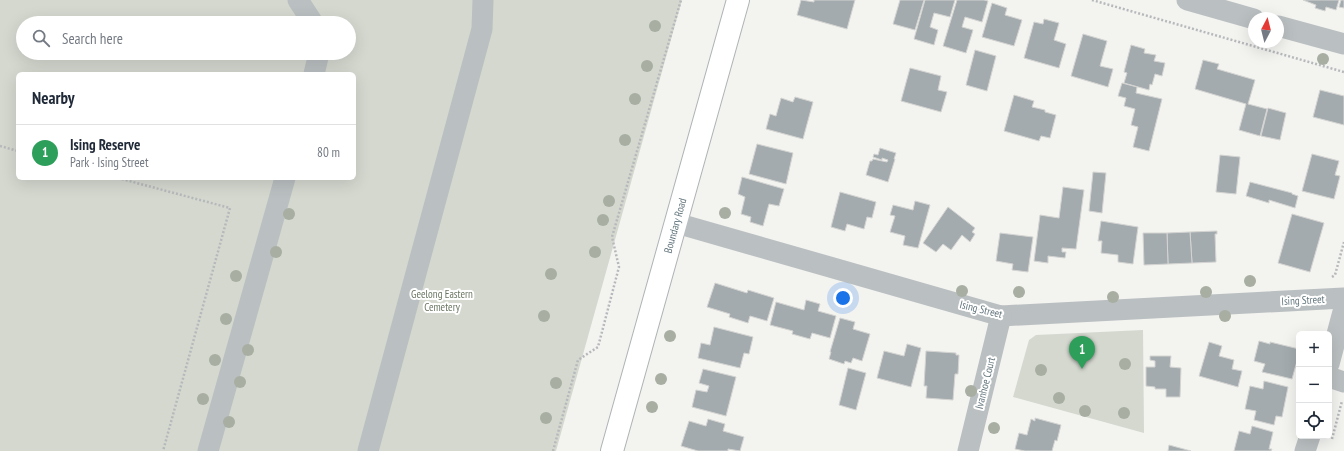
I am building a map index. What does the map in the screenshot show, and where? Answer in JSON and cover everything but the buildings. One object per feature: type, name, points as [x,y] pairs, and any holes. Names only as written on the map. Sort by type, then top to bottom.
[{"type":"main road","name":"Boundary Road","points":[[612,451],[738,0]]},
{"type":"street","points":[[298,0],[308,16]]},
{"type":"street","points":[[368,451],[482,29],[483,0]]},
{"type":"street","points":[[1187,0],[1248,17]]},
{"type":"street","points":[[1284,28],[1344,44]]},
{"type":"street","points":[[314,72],[317,60]]},
{"type":"street","points":[[208,451],[284,180]]},
{"type":"street","name":"Ising Street","points":[[676,223],[1001,316],[1344,298]]},
{"type":"street","points":[[1332,353],[1344,308]]},
{"type":"street","name":"Ivanhoe Court","points":[[968,451],[1001,316]]},
{"type":"street","points":[[1332,379],[1344,382]]},
{"type":"street","points":[[1306,451],[1309,439]]},
{"type":"path","points":[[553,451],[578,360],[598,347],[619,267],[612,237],[681,0]]},
{"type":"path","points":[[1092,0],[1344,72]]},
{"type":"path","points":[[0,146],[16,150]]},
{"type":"path","points":[[125,180],[230,208],[163,451]]},
{"type":"path","points":[[1327,280],[1335,275],[1344,242]]},
{"type":"path","points":[[1331,444],[1344,395]]},
{"type":"green space","name":"Geelong Eastern Cemetery","points":[[0,0],[682,0],[556,451],[0,451]]},
{"type":"green space","points":[[1143,330],[1144,433],[1013,397],[1029,340],[1036,335]]},
{"type":"place","name":"Ising Reserve","points":[[1082,369]]}]
